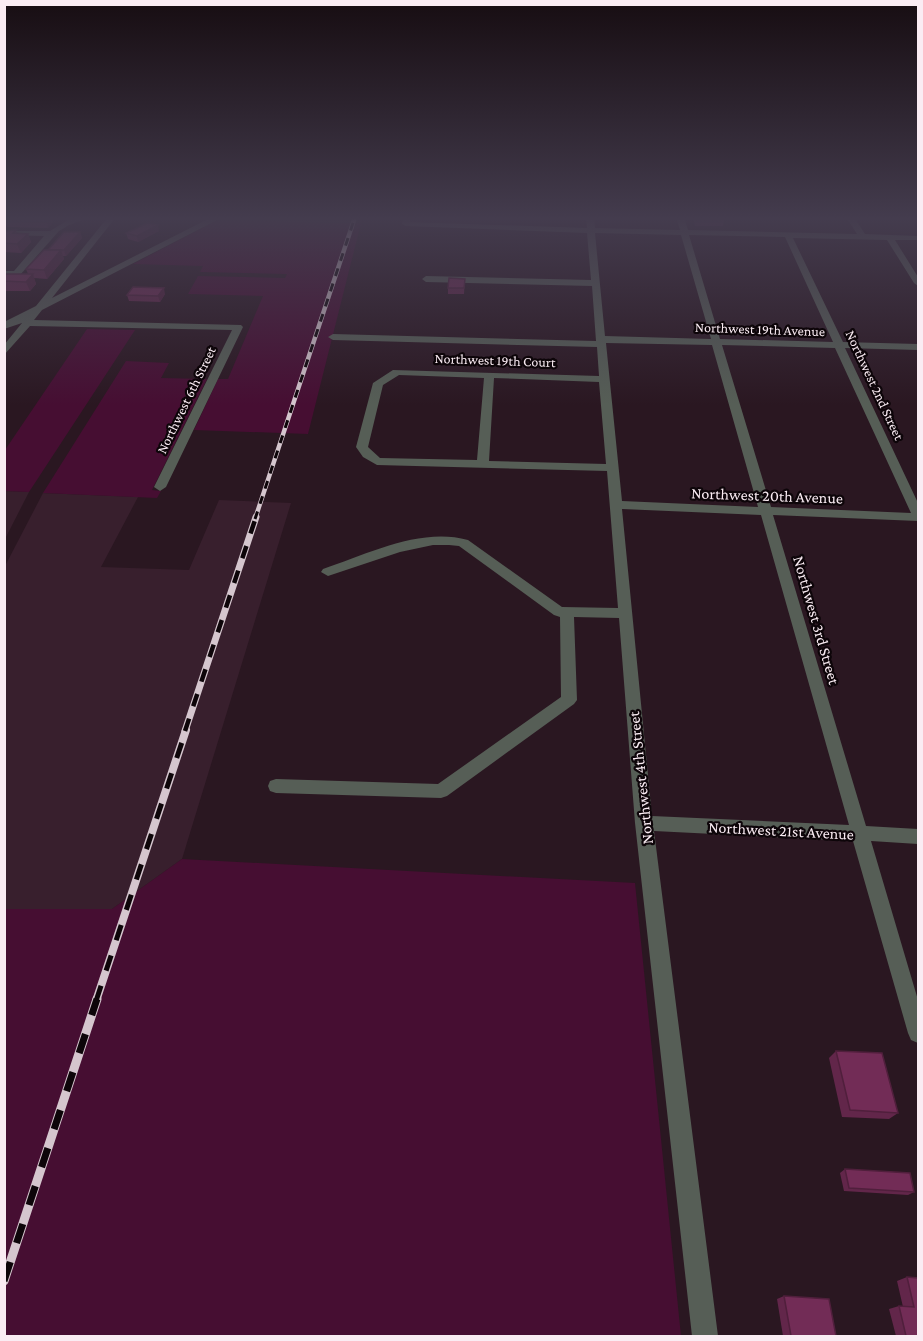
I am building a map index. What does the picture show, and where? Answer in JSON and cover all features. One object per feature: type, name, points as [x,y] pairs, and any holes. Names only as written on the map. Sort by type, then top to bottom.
[{"type":"street","points":[[45,305],[64,280]]},
{"type":"street","points":[[4,352],[25,320],[45,305],[95,280]]},
{"type":"street","points":[[451,280],[597,283]]},
{"type":"street","name":"Northwest 4th Street","points":[[597,280],[614,505],[644,823],[705,1336]]},
{"type":"street","name":"Northwest 3rd Street","points":[[699,280],[918,1033]]},
{"type":"street","name":"Northwest 2nd Street","points":[[809,280],[918,516]]},
{"type":"street","points":[[4,326],[25,320]]},
{"type":"street","name":"Northwest 6th Street","points":[[25,320],[238,327],[160,487]]},
{"type":"street","name":"Northwest 19th Avenue","points":[[333,337],[717,341],[918,347]]},
{"type":"street","name":"Northwest 19th Court","points":[[483,465],[377,461],[367,455],[362,447],[378,383],[397,372],[604,379]]},
{"type":"street","points":[[489,375],[483,465],[611,468]]},
{"type":"street","name":"Northwest 20th Avenue","points":[[614,505],[918,516]]},
{"type":"street","points":[[328,572],[429,540],[453,539],[463,543],[559,612],[624,613]]},
{"type":"street","points":[[276,786],[441,791],[569,700],[567,612]]},
{"type":"street","name":"Northwest 21st Avenue","points":[[644,823],[918,836]]},
{"type":"shaded area","points":[[196,280],[347,280],[308,434],[194,430],[218,379],[228,379],[263,296],[188,294]]},
{"type":"shaded area","points":[[87,329],[135,330],[29,492],[5,491],[5,450]]},
{"type":"shaded area","points":[[126,361],[169,363],[161,378],[207,379],[152,490],[161,491],[157,498],[43,493]]},
{"type":"shaded area","points":[[5,491],[29,492],[5,539]]},
{"type":"shaded area","points":[[43,493],[138,497],[101,567],[189,570],[219,500],[291,503],[182,859],[112,909],[5,909],[4,568]]},
{"type":"shaded area","points":[[182,859],[635,883],[681,1336],[5,1336],[5,909],[112,909]]},
{"type":"building","points":[[4,280],[28,280],[26,282]]},
{"type":"building","points":[[449,280],[465,280],[464,288],[448,288]]},
{"type":"building","points":[[133,287],[164,288],[158,296],[127,295]]},
{"type":"building","points":[[836,1051],[882,1053],[898,1113],[850,1110]]},
{"type":"building","points":[[845,1169],[910,1173],[914,1192],[849,1188]]},
{"type":"building","points":[[907,1277],[918,1278],[918,1336],[906,1336],[899,1306],[914,1307]]},
{"type":"building","points":[[784,1296],[829,1299],[836,1336],[791,1336]]},
{"type":"railway","points":[[255,519],[334,280]]},
{"type":"railway","points":[[185,731],[256,517]]},
{"type":"railway","points":[[96,1001],[186,730]]},
{"type":"railway","points":[[4,1281],[97,999]]}]
